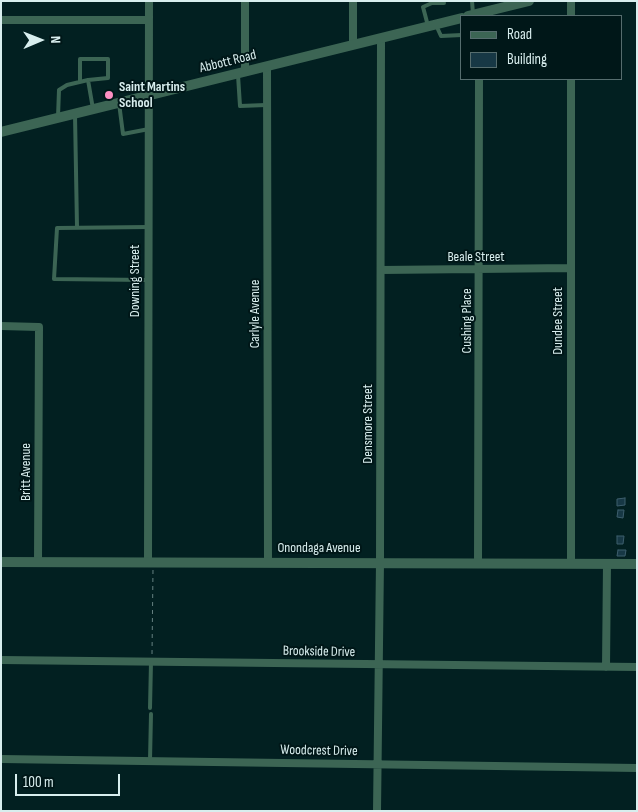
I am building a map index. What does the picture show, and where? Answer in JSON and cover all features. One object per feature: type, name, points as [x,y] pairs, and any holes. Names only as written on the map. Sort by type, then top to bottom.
[{"type":"street","name":"Downing Street","points":[[148,561],[147,280],[150,1]]},
{"type":"street","points":[[241,73],[245,1]]},
{"type":"street","points":[[353,1],[353,45]]},
{"type":"street","points":[[475,15],[496,5],[529,1]]},
{"type":"street","points":[[571,1],[571,15]]},
{"type":"street","name":"Abbott Road","points":[[1,132],[460,18]]},
{"type":"street","points":[[1,20],[149,20]]},
{"type":"street","name":"Densmore Street","points":[[377,811],[380,665],[381,38]]},
{"type":"street","name":"Carlyle Avenue","points":[[266,66],[268,562]]},
{"type":"street","name":"Cushing Place","points":[[478,563],[480,80]]},
{"type":"street","name":"Dundee Street","points":[[571,80],[571,564]]},
{"type":"street","name":"Beale Street","points":[[381,270],[571,268]]},
{"type":"street","name":"Britt Avenue","points":[[1,326],[39,327],[38,562]]},
{"type":"street","name":"Onondaga Avenue","points":[[1,562],[637,564]]},
{"type":"street","points":[[606,667],[607,564]]},
{"type":"street","name":"Brookside Drive","points":[[1,660],[637,667]]},
{"type":"street","name":"Woodcrest Drive","points":[[1,759],[637,768]]},
{"type":"lane","points":[[472,1],[475,15]]},
{"type":"lane","points":[[420,2],[432,25],[441,36],[460,35]]},
{"type":"lane","points":[[424,7],[432,3],[444,3]]},
{"type":"lane","points":[[58,118],[59,90],[67,85],[108,78],[108,58],[80,59],[80,82]]},
{"type":"lane","points":[[241,73],[240,106],[266,106]]},
{"type":"lane","points":[[88,80],[93,109]]},
{"type":"lane","points":[[119,103],[124,134],[149,129]]},
{"type":"lane","points":[[75,113],[77,227]]},
{"type":"lane","points":[[147,280],[54,279],[56,228],[148,227]]},
{"type":"lane","points":[[150,708],[151,662]]},
{"type":"lane","points":[[150,760],[151,714]]},
{"type":"path","points":[[148,561],[153,566],[151,662]]},
{"type":"building","points":[[625,498],[625,505],[617,506],[617,499]]},
{"type":"building","points":[[618,510],[624,510],[623,518],[617,517]]},
{"type":"building","points":[[617,536],[624,536],[623,544],[617,544]]},
{"type":"building","points":[[618,550],[626,550],[625,556],[617,556]]},
{"type":"place","name":"Saint Martins School","points":[[109,95]]}]
